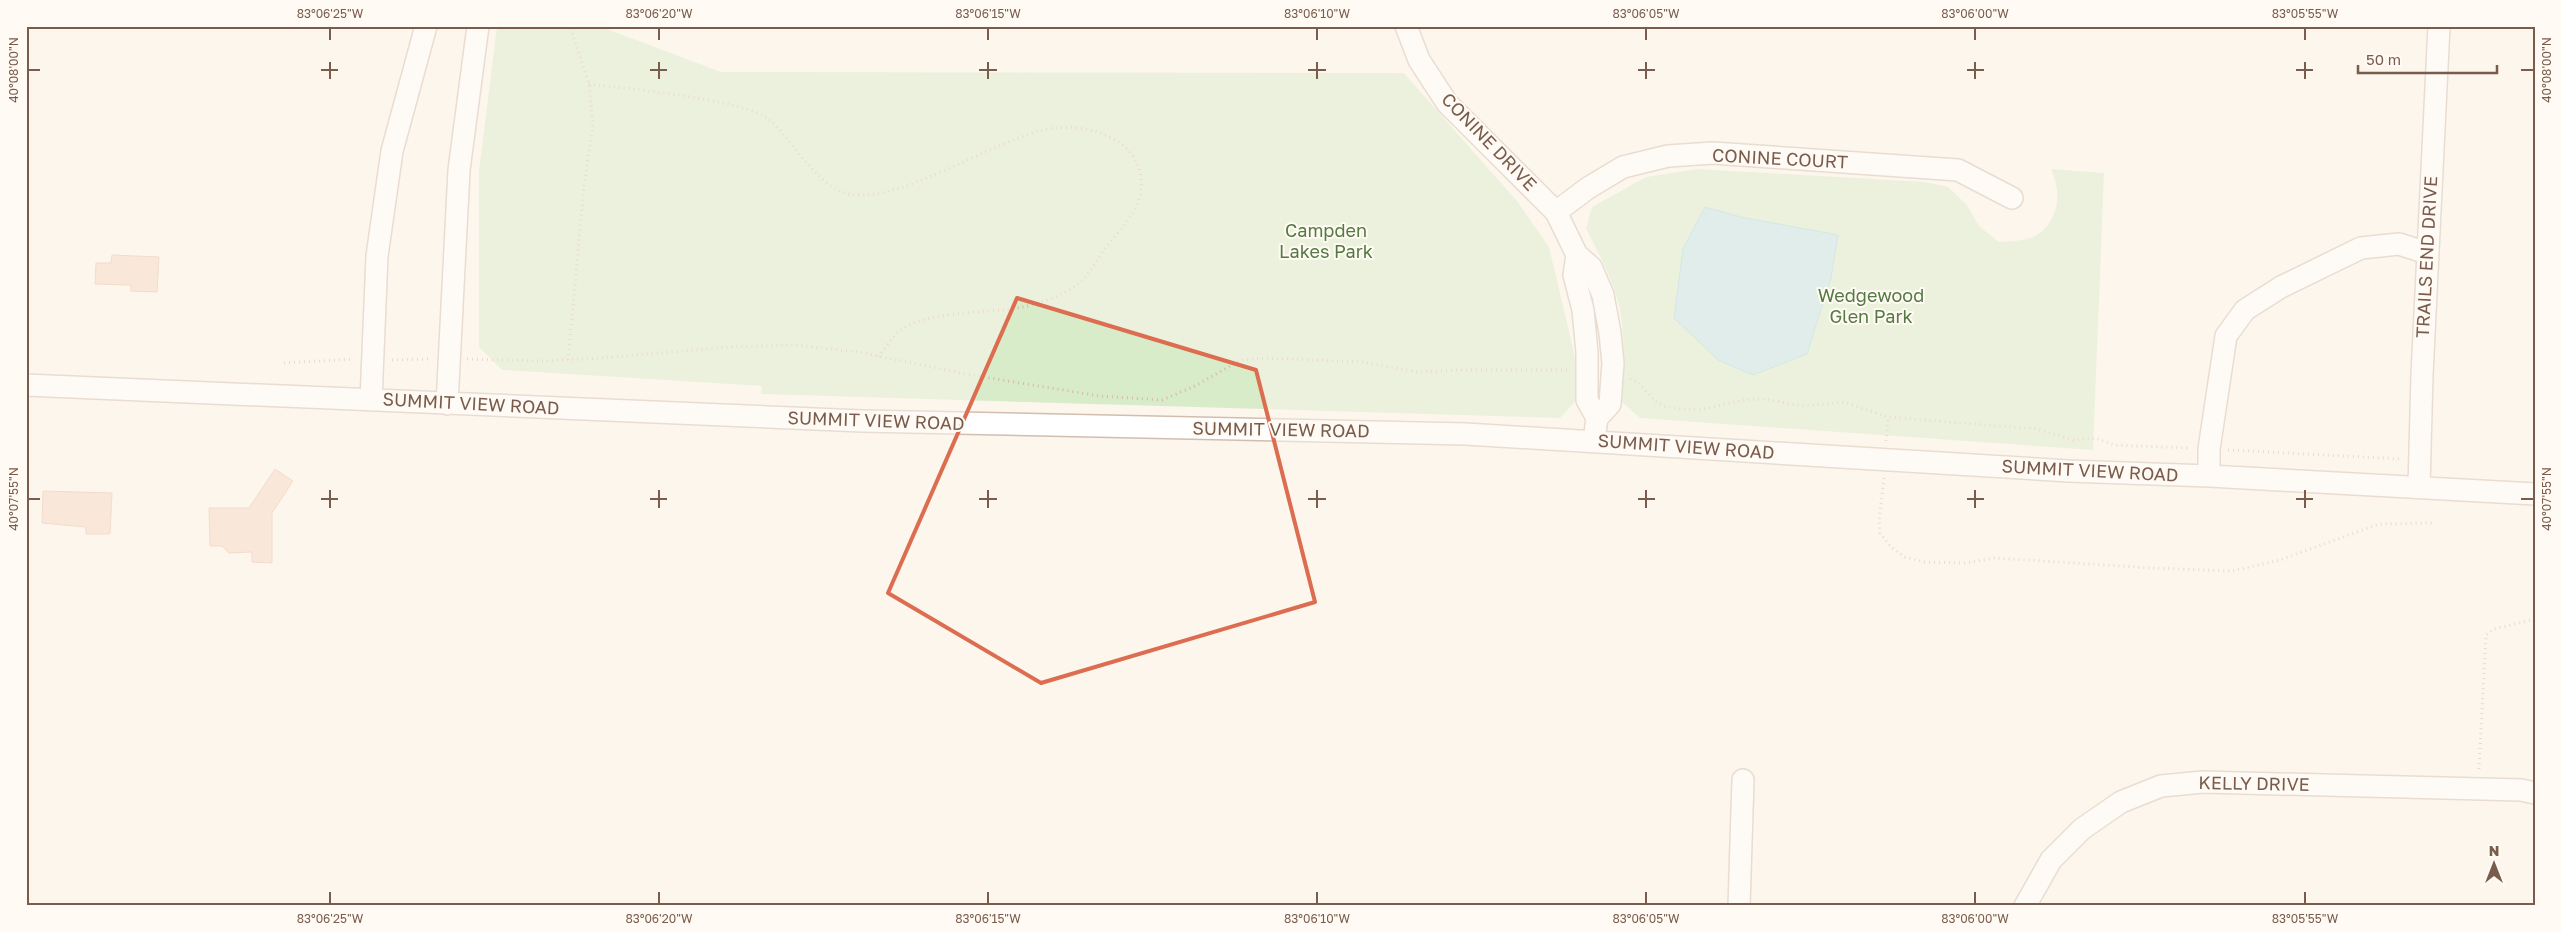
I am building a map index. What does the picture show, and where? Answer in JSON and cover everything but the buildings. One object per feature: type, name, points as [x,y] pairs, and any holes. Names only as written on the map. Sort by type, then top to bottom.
[{"type":"street","points":[[371,400],[377,256],[392,151],[426,26]]},
{"type":"street","points":[[447,404],[459,170],[478,26]]},
{"type":"street","name":"CONINE DRIVE","points":[[1406,26],[1419,60],[1447,103],[1556,212],[1577,255],[1591,267],[1603,294],[1610,332],[1613,374],[1610,404],[1598,418],[1594,441]]},
{"type":"street","name":"TRAILS END DRIVE","points":[[2419,477],[2427,253],[2439,26]]},
{"type":"street","name":"CONINE COURT","points":[[1556,212],[1588,188],[1623,167],[1668,156],[1713,153],[1958,170],[2012,198]]},
{"type":"street","points":[[2209,476],[2209,449],[2226,336],[2246,310],[2281,287],[2361,248],[2399,244],[2427,253]]},
{"type":"street","points":[[1577,255],[1574,275],[1583,310],[1587,400],[1598,418]]},
{"type":"street","name":"SUMMIT VIEW ROAD","points":[[26,385],[862,421],[1466,434],[2069,471],[2209,476],[2419,477],[2535,494]]},
{"type":"street","points":[[1740,906],[1743,780]]},
{"type":"street","name":"KELLY DRIVE","points":[[2025,906],[2051,860],[2082,829],[2120,802],[2161,786],[2202,782],[2479,789],[2535,793]]},
{"type":"path","points":[[568,360],[584,186],[593,125],[589,84],[570,26]]},
{"type":"path","points":[[589,84],[703,100],[744,107],[759,113],[770,120],[822,177],[842,192],[869,194],[888,192],[929,177],[1010,140],[1055,128],[1105,133],[1127,148],[1137,163],[1141,188],[1138,201],[1131,216],[1079,284],[1025,307],[926,318],[897,332],[879,357]]},
{"type":"path","points":[[284,363],[315,360],[568,360],[718,348],[795,345],[859,352],[1065,391],[1100,396],[1162,400],[1193,387],[1241,360],[1265,358],[1362,362],[1418,372],[1546,369],[1587,371]]},
{"type":"path","points":[[1613,374],[1638,382],[1655,401],[1663,406],[1680,409],[1699,410],[1745,400],[1763,399],[1804,406],[1844,402],[1888,417],[2037,428],[2073,440],[2095,438],[2114,445],[2400,459],[2419,477]]},
{"type":"path","points":[[1886,442],[1888,417]]},
{"type":"path","points":[[1884,476],[1879,520],[1880,533],[1891,547],[1905,557],[1925,562],[1965,563],[2004,558],[2232,571],[2280,560],[2379,524],[2432,523]]},
{"type":"path","points":[[2479,789],[2486,634],[2494,629],[2535,619]]},
{"type":"highlighted area","points":[[1017,298],[1256,370],[1315,602],[1041,683],[888,593]]},
{"type":"green space","name":"Campden Lakes Park","points":[[497,26],[599,26],[721,72],[1404,73],[1517,201],[1549,247],[1574,352],[1580,396],[1560,418],[761,394],[762,386],[502,370],[479,347],[479,171]]},
{"type":"green space","name":"Wedgewood Glen Park","points":[[1697,169],[1925,182],[1948,187],[1967,205],[1979,226],[1999,242],[2032,237],[2047,226],[2055,211],[2057,202],[2056,185],[2051,169],[2104,173],[2093,450],[1640,418],[1621,401],[1623,341],[1619,306],[1609,276],[1586,228],[1592,207],[1646,177]]},
{"type":"water","points":[[1705,207],[1741,217],[1838,235],[1831,278],[1807,354],[1753,375],[1718,360],[1674,318],[1683,249]]}]
